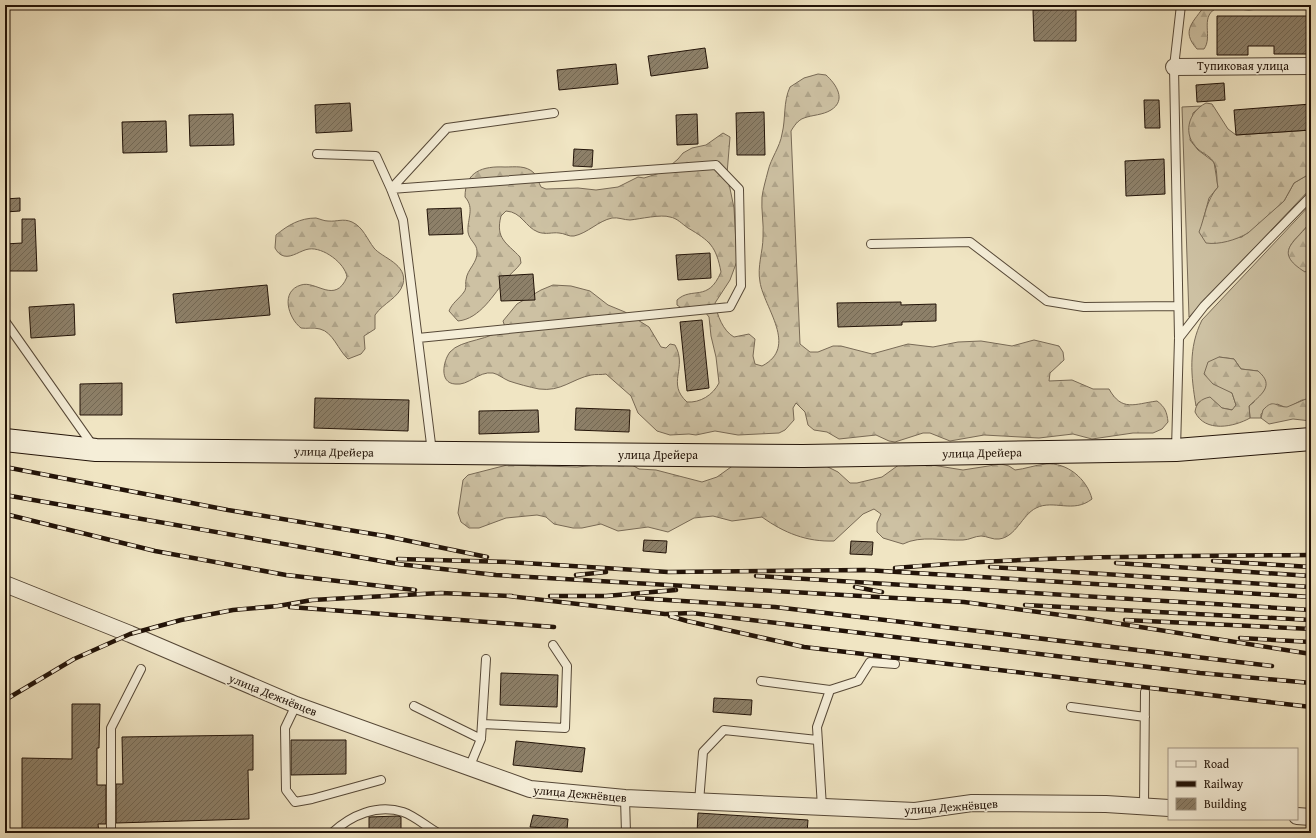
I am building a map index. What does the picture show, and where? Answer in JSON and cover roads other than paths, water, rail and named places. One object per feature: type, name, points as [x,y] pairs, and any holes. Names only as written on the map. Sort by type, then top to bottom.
[{"type":"main road","name":"улица Дрейера","points":[[5,440],[96,450],[803,456],[1176,450],[1311,439]]},
{"type":"street","name":"Тупиковая улица","points":[[1174,66],[1311,66]]},
{"type":"street","name":"улица Дежнёвцев","points":[[5,584],[123,631],[296,705],[530,789],[625,798],[915,811],[972,803],[1106,804],[1168,808]]},
{"type":"street","points":[[1298,816],[1311,817]]},
{"type":"lane","points":[[1176,450],[1179,338],[1174,66],[1181,5]]},
{"type":"lane","points":[[392,190],[447,128],[554,113]]},
{"type":"lane","points":[[317,154],[376,156],[392,190],[403,220],[432,453]]},
{"type":"lane","points":[[392,190],[716,165],[739,189],[741,286],[730,307],[418,338]]},
{"type":"lane","points":[[1179,338],[1204,306],[1311,196]]},
{"type":"lane","points":[[871,244],[970,242],[1047,301],[1084,308],[1178,306]]},
{"type":"lane","points":[[5,321],[96,450]]},
{"type":"lane","points":[[482,724],[564,728],[566,666],[553,645]]},
{"type":"lane","points":[[469,768],[481,739],[486,659]]},
{"type":"lane","points":[[762,681],[830,690],[858,681],[870,662],[895,664]]},
{"type":"lane","points":[[111,833],[111,728],[141,669]]},
{"type":"lane","points":[[822,807],[817,727],[830,690]]},
{"type":"lane","points":[[1144,692],[1144,806]]},
{"type":"lane","points":[[296,705],[285,728],[286,790],[295,802],[312,799],[381,780]]},
{"type":"lane","points":[[414,706],[481,739]]},
{"type":"lane","points":[[1071,707],[1145,717]]},
{"type":"lane","points":[[699,802],[703,752],[724,730],[817,740]]},
{"type":"lane","points":[[625,798],[626,833]]},
{"type":"lane","points":[[332,833],[343,822],[374,809],[403,812],[438,833]]},
{"type":"railway","points":[[5,467],[228,510],[385,536],[487,557]]},
{"type":"railway","points":[[5,495],[398,564],[496,575],[964,602],[1083,618],[1311,654]]},
{"type":"railway","points":[[5,514],[155,551],[286,575],[415,590]]},
{"type":"railway","points":[[895,568],[1051,559],[1155,556],[1311,555]]},
{"type":"railway","points":[[398,559],[508,562],[668,572],[865,570],[1311,597]]},
{"type":"railway","points":[[1213,561],[1311,567]]},
{"type":"railway","points":[[1116,563],[1311,576]]},
{"type":"railway","points":[[990,567],[1311,587]]},
{"type":"railway","points":[[576,575],[606,572]]},
{"type":"railway","points":[[756,576],[1311,610]]},
{"type":"railway","points":[[855,587],[882,592]]},
{"type":"railway","points":[[550,596],[606,596],[676,590]]},
{"type":"railway","points":[[5,700],[74,659],[130,634],[181,620],[233,610],[278,606],[312,600],[441,593],[512,596]]},
{"type":"railway","points":[[508,596],[665,614],[692,613],[1200,673],[1311,683]]},
{"type":"railway","points":[[636,598],[775,607],[1272,666]]},
{"type":"railway","points":[[1025,605],[1311,620]]},
{"type":"railway","points":[[290,607],[554,627]]},
{"type":"railway","points":[[670,616],[804,647],[1311,707]]},
{"type":"railway","points":[[1125,620],[1311,629]]},
{"type":"railway","points":[[1240,638],[1311,642]]}]
